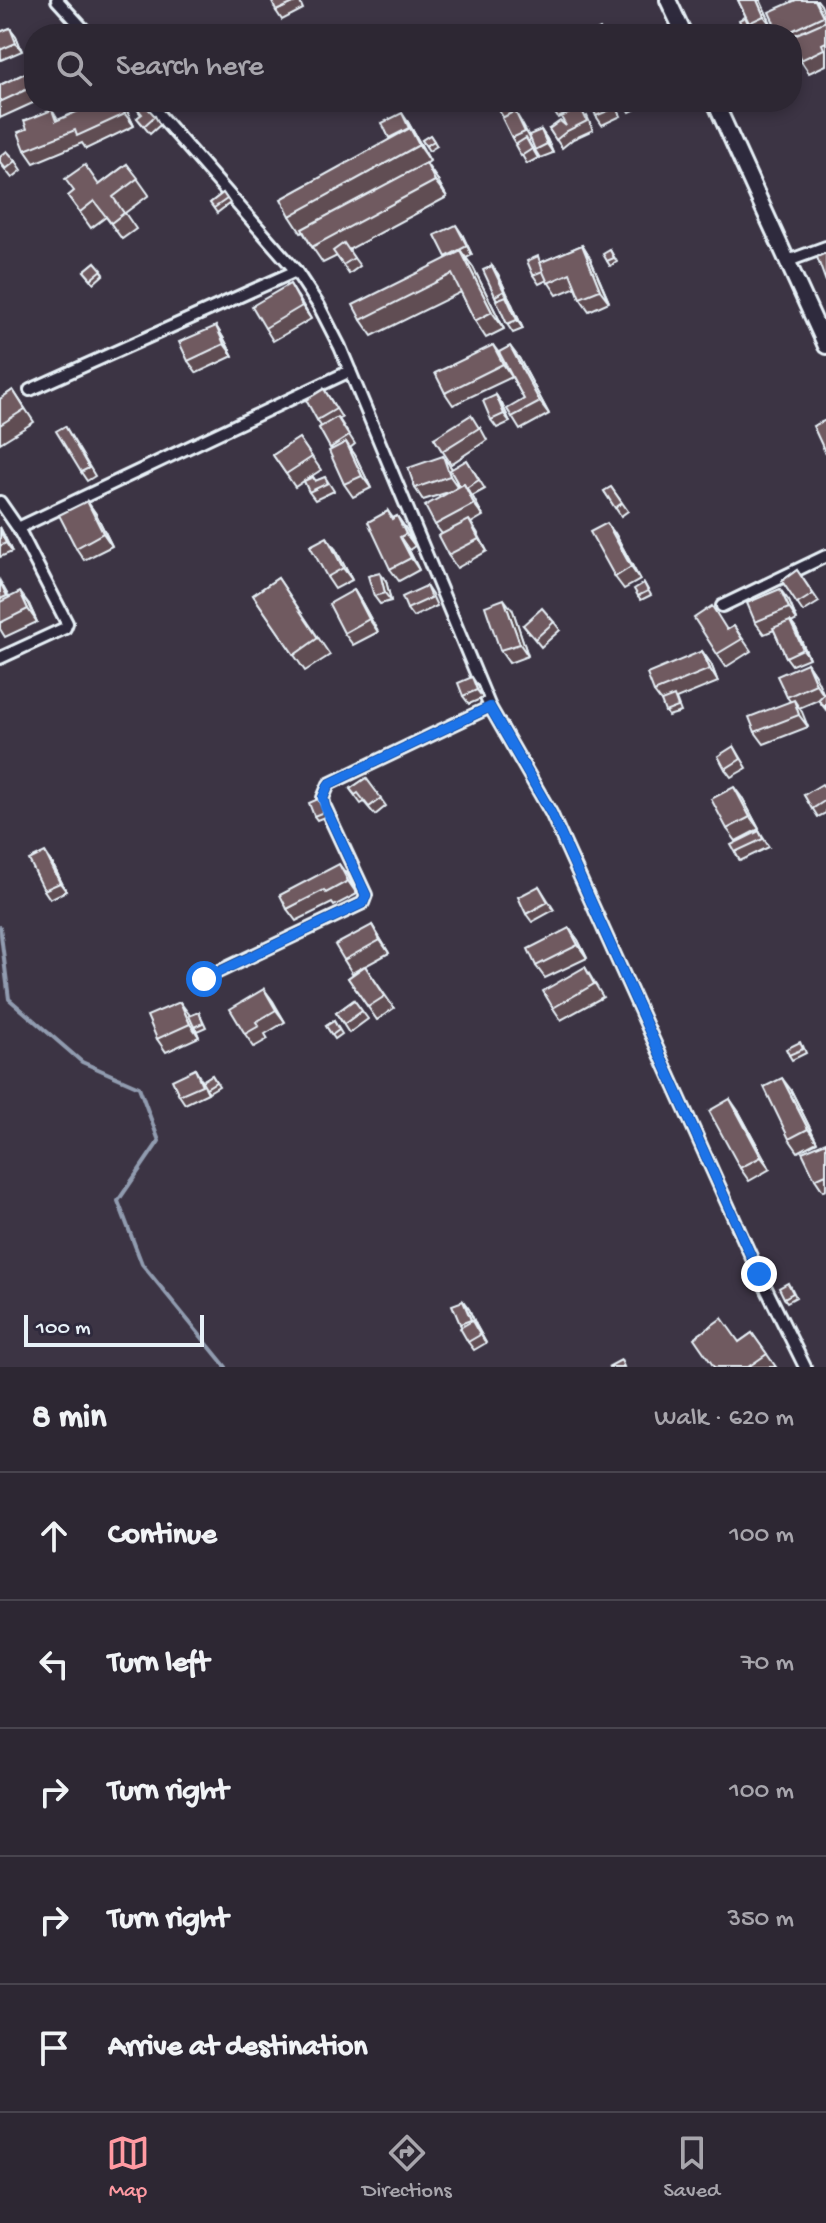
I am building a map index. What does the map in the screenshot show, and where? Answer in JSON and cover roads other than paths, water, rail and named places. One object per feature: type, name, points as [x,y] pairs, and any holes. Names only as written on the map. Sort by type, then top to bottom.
[{"type":"main road","points":[[668,0],[679,24]]},
{"type":"main road","points":[[720,112],[826,346]]},
{"type":"street","points":[[57,0],[79,24]]},
{"type":"street","points":[[157,112],[296,271],[319,306],[350,371],[490,707],[551,813],[759,1274],[805,1367]]},
{"type":"street","points":[[788,261],[826,247]]},
{"type":"street","points":[[30,390],[296,271]]},
{"type":"street","points":[[18,528],[350,371]]},
{"type":"street","points":[[0,502],[18,528],[67,623],[65,628],[0,658]]},
{"type":"street","points":[[722,606],[826,556]]},
{"type":"street","points":[[199,981],[363,903],[366,895],[325,807],[323,798],[329,784],[490,707]]},
{"type":"waterway","points":[[0,927],[9,999],[82,1062],[139,1087],[159,1141],[118,1201],[142,1264],[226,1367]]}]
